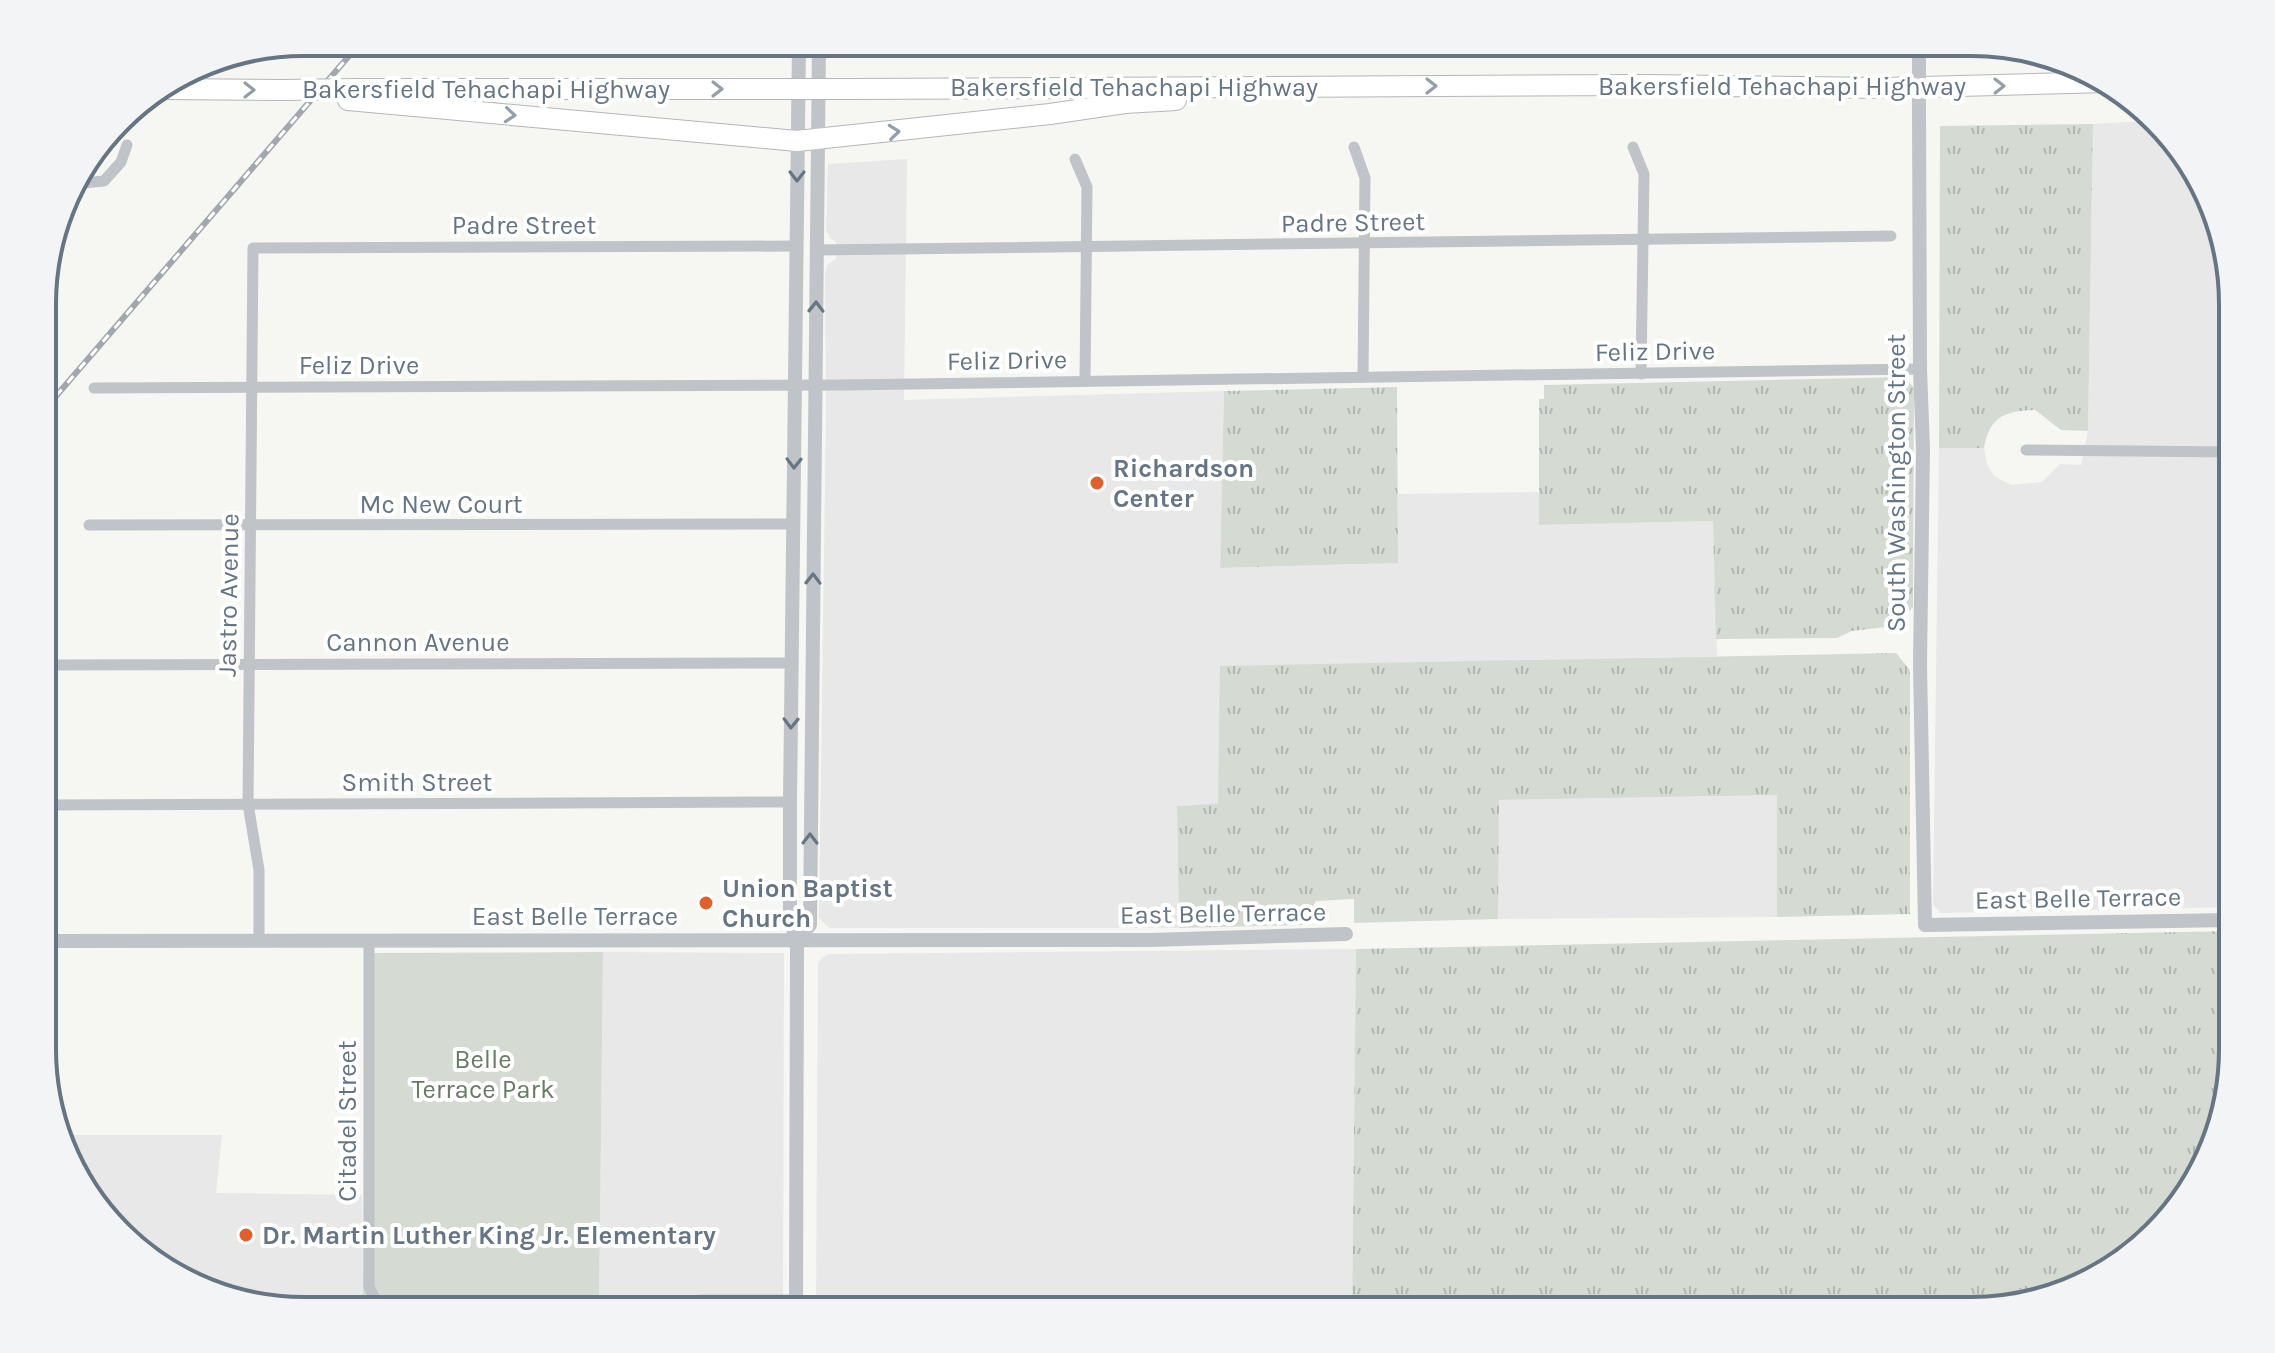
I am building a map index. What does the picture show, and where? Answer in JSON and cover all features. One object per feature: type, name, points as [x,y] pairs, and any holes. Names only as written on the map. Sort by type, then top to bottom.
[{"type":"highway","name":"Bakersfield Tehachapi Highway","points":[[180,89],[354,94],[1353,86],[1895,88],[2082,83]]},
{"type":"highway","points":[[354,94],[807,141],[1125,103],[1311,97],[1353,86]]},
{"type":"street","points":[[797,56],[817,250],[810,925],[797,940]]},
{"type":"street","points":[[796,1297],[797,940],[790,921],[796,246],[815,56]]},
{"type":"street","name":"South Washington Street","points":[[1919,56],[1923,449],[1920,665],[1925,925]]},
{"type":"street","points":[[88,183],[104,181],[121,162],[127,145]]},
{"type":"street","points":[[1354,147],[1365,178],[1363,377]]},
{"type":"street","points":[[1633,147],[1644,174],[1641,374]]},
{"type":"street","points":[[1075,159],[1087,187],[1085,381]]},
{"type":"street","name":"Padre Street","points":[[817,250],[1891,236]]},
{"type":"street","name":"Padre Street","points":[[253,248],[796,246]]},
{"type":"street","name":"Jastro Avenue","points":[[253,248],[248,820],[259,870],[259,941]]},
{"type":"street","name":"Feliz Drive","points":[[94,388],[815,385],[1920,369]]},
{"type":"street","points":[[2026,450],[2218,452]]},
{"type":"street","name":"Mc New Court","points":[[89,525],[793,524]]},
{"type":"street","points":[[792,612],[802,692],[811,706]]},
{"type":"street","name":"Cannon Avenue","points":[[56,665],[791,663]]},
{"type":"street","name":"Smith Street","points":[[56,805],[790,802]]},
{"type":"street","name":"East Belle Terrace","points":[[1925,925],[2218,920]]},
{"type":"street","name":"East Belle Terrace","points":[[56,941],[1151,940],[1346,934]]},
{"type":"street","name":"Citadel Street","points":[[369,941],[369,1287],[374,1297]]},
{"type":"shaded area","points":[[2138,121],[2168,153],[2200,209],[2211,240],[2217,272],[2218,907],[1941,913],[1933,905],[1939,448],[1984,448],[1987,464],[1994,476],[2011,485],[2042,482],[2060,464],[2081,465],[2088,431],[2093,124]]},
{"type":"shaded area","points":[[907,159],[904,400],[1224,391],[1220,568],[1397,563],[1398,494],[1539,492],[1540,525],[1713,521],[1717,656],[1303,666],[1218,805],[1177,806],[1179,928],[829,928],[819,918],[825,273],[828,264],[836,259],[836,242],[826,230],[828,164]]},
{"type":"shaded area","points":[[1778,795],[1777,917],[1498,919],[1498,800]]},
{"type":"shaded area","points":[[1356,949],[1352,1296],[816,1297],[818,963],[828,954]]},
{"type":"shaded area","points":[[603,952],[784,953],[783,1297],[599,1297]]},
{"type":"shaded area","points":[[72,1135],[222,1135],[216,1193],[362,1195],[364,1297],[272,1295],[240,1289],[180,1264],[153,1246],[107,1200]]},
{"type":"green space","points":[[2093,124],[2088,431],[2061,430],[2035,410],[2024,411],[2000,417],[1990,429],[1984,448],[1939,448],[1940,126]]},
{"type":"green space","points":[[1905,377],[1914,388],[1913,607],[1895,626],[1852,631],[1837,638],[1716,639],[1713,521],[1539,525],[1539,399],[1544,399],[1544,385]]},
{"type":"green space","points":[[1397,387],[1398,563],[1220,568],[1224,391]]},
{"type":"green space","points":[[1896,653],[1910,670],[1910,914],[1777,917],[1777,795],[1499,800],[1498,919],[1354,923],[1354,899],[1316,901],[1303,925],[1179,928],[1177,806],[1218,804],[1220,666]]},
{"type":"green space","points":[[2218,931],[2218,1065],[2214,1097],[2206,1129],[2186,1173],[2168,1200],[2146,1224],[2122,1246],[2095,1264],[2051,1284],[2019,1292],[1987,1296],[1352,1296],[1356,949]]},
{"type":"green space","name":"Belle Terrace Park","points":[[603,952],[599,1297],[363,1297],[365,953]]},
{"type":"railway","points":[[56,396],[349,56]]},
{"type":"place","name":"Richardson Center","points":[[1097,483]]},
{"type":"place","name":"Union Baptist Church","points":[[706,903]]},
{"type":"place","name":"Dr. Martin Luther King Jr. Elementary","points":[[246,1235]]}]
